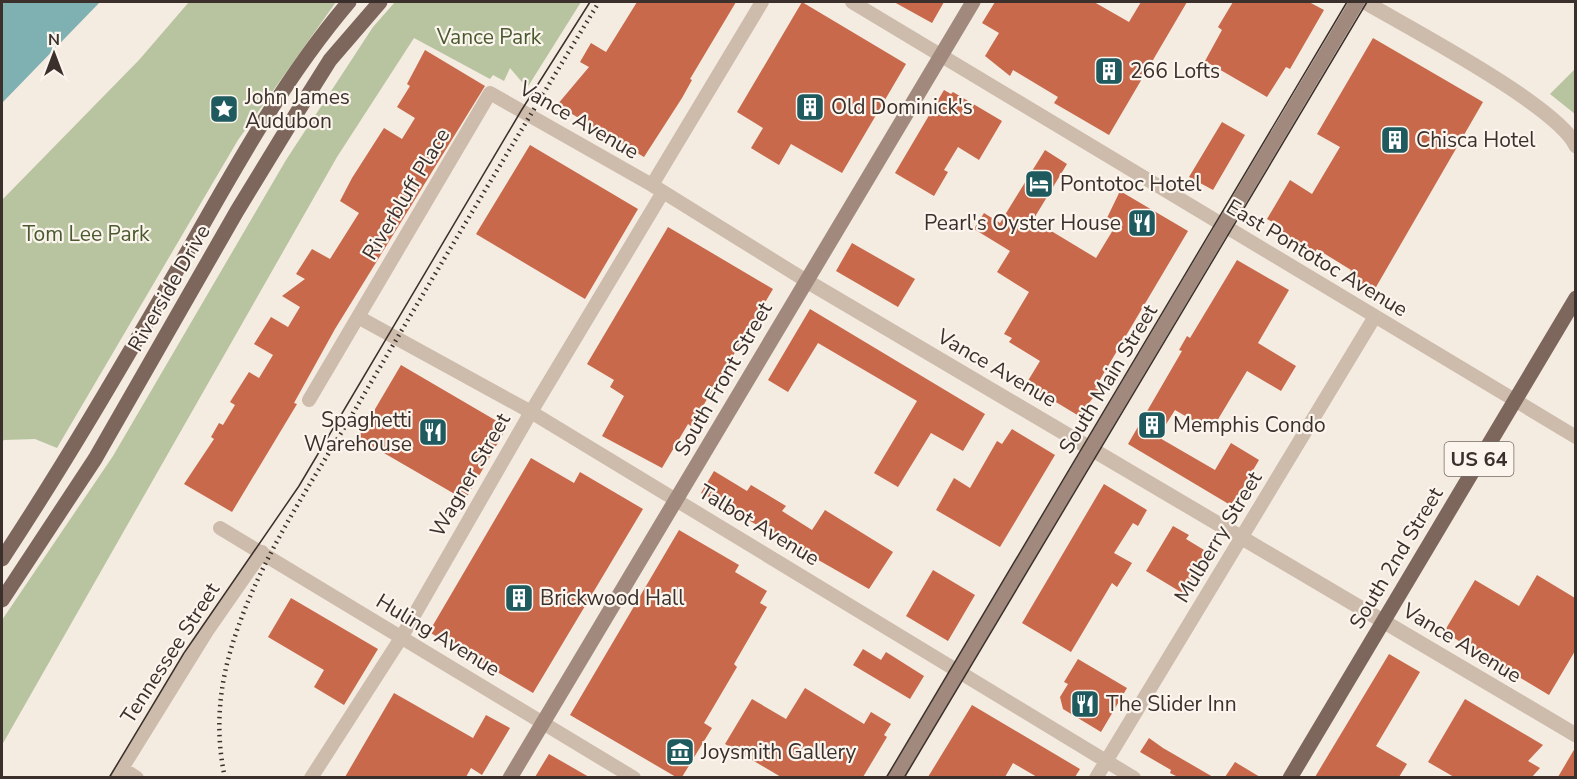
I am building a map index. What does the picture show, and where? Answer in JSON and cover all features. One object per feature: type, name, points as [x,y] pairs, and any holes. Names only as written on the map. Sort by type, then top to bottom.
[{"type":"main road","name":"Riverside Drive","points":[[2,559],[59,473],[216,199],[311,46],[349,2]]},
{"type":"main road","name":"Riverside Drive","points":[[2,600],[95,459],[237,211],[330,60],[380,2]]},
{"type":"main road","name":"South Front Street","points":[[510,777],[677,501],[805,280],[974,2]]},
{"type":"main road","name":"South Main Street","points":[[895,777],[1357,2]]},
{"type":"main road","name":"South 2nd Street","points":[[1290,777],[1575,298]]},
{"type":"street","name":"Wagner Street","points":[[311,777],[401,638],[762,2]]},
{"type":"street","name":"East Pontotoc Avenue","points":[[852,2],[1575,437]]},
{"type":"street","points":[[1365,2],[1513,90],[1574,139]]},
{"type":"street","name":"Vance Avenue","points":[[490,93],[657,189],[805,280],[1575,735]]},
{"type":"street","name":"Riverbluff Place","points":[[309,400],[490,93]]},
{"type":"street","name":"Talbot Avenue","points":[[358,317],[531,412],[1134,777]]},
{"type":"street","name":"Mulberry Street","points":[[1096,777],[1243,538],[1374,318]]},
{"type":"street","name":"Huling Avenue","points":[[220,528],[634,777]]},
{"type":"street","name":"Tennessee Street","points":[[119,773],[207,631],[262,552]]},
{"type":"street","points":[[119,773],[137,777]]},
{"type":"green space","name":"Tom Lee Park","points":[[189,2],[336,2],[238,140],[57,448],[35,439],[4,440],[2,442],[2,200],[139,60]]},
{"type":"green space","name":"Vance Park","points":[[395,2],[581,2],[527,88],[510,68],[504,81],[493,75],[490,79],[414,38],[337,157],[2,745],[2,620],[113,456],[286,160],[373,27]]},
{"type":"green space","points":[[1575,69],[1575,114],[1550,94]]},
{"type":"water","points":[[2,2],[100,2],[2,103]]},
{"type":"building","points":[[637,2],[736,2],[690,79],[692,80],[682,98],[644,157],[557,105],[589,67],[580,62],[591,43],[606,52]]},
{"type":"building","name":"Old Dominick's","points":[[802,2],[906,64],[842,173],[791,144],[779,165],[751,148],[763,128],[737,112]]},
{"type":"building","points":[[894,2],[944,2],[932,23]]},
{"type":"building","name":"266 Lofts","points":[[995,2],[1094,2],[1129,22],[1141,2],[1187,2],[1109,135],[1054,103],[1058,97],[1013,70],[1010,76],[985,56],[999,33],[982,23]]},
{"type":"building","points":[[1233,2],[1309,2],[1324,10],[1290,69],[1286,67],[1267,97],[1205,61],[1222,30],[1218,27]]},
{"type":"building","name":"Chisca Hotel","points":[[1373,38],[1483,102],[1372,294],[1346,278],[1351,270],[1317,249],[1313,255],[1277,233],[1281,227],[1267,219],[1290,180],[1312,194],[1340,147],[1317,134]]},
{"type":"building","points":[[425,50],[485,86],[335,329],[294,403],[297,404],[232,512],[184,484],[214,439],[211,437],[219,423],[223,425],[235,405],[230,402],[249,372],[259,378],[273,355],[254,344],[271,317],[288,327],[300,307],[282,296],[305,279],[296,274],[312,249],[330,259],[359,213],[340,201],[352,178],[384,128],[402,139],[415,118],[397,107],[410,86],[407,84]]},
{"type":"building","points":[[944,90],[951,94],[953,92],[1002,121],[979,160],[958,147],[944,170],[948,172],[934,196],[895,173]]},
{"type":"building","points":[[1222,122],[1245,135],[1213,190],[1189,177]]},
{"type":"building","points":[[530,145],[638,209],[585,299],[476,234]]},
{"type":"building","points":[[1045,150],[1067,164],[1033,220],[1096,258],[1116,225],[1106,220],[1120,191],[1188,231],[1095,388],[1099,390],[1079,416],[1026,384],[1040,361],[1009,342],[1012,338],[1004,334],[1029,292],[997,272],[1010,251],[974,229],[984,213],[1000,223]]},
{"type":"building","points":[[668,227],[773,289],[691,426],[688,424],[662,468],[602,436],[624,396],[610,387],[614,380],[587,364]]},
{"type":"building","points":[[852,243],[915,279],[898,307],[836,271]]},
{"type":"building","points":[[1237,260],[1289,290],[1258,343],[1296,366],[1281,391],[1247,371],[1211,431],[1175,410],[1158,437],[1215,470],[1231,443],[1259,460],[1232,506],[1128,444],[1182,351],[1179,350],[1187,336],[1190,338]]},
{"type":"building","points":[[810,309],[985,414],[963,451],[931,433],[898,487],[874,473],[917,401],[818,343],[788,392],[768,380]]},
{"type":"building","name":"Spaghetti Warehouse","points":[[401,365],[507,427],[465,500],[358,438]]},
{"type":"building","points":[[1012,429],[1055,455],[1000,547],[936,510],[954,478],[970,488],[997,441],[1002,444]]},
{"type":"building","points":[[531,458],[574,483],[580,472],[643,509],[533,693],[429,632]]},
{"type":"building","points":[[714,471],[747,491],[751,485],[786,506],[782,511],[812,530],[825,510],[893,552],[869,589],[701,493]]},
{"type":"building","points":[[1104,484],[1147,510],[1138,526],[1133,523],[1114,553],[1132,563],[1117,587],[1112,583],[1071,652],[1022,623]]},
{"type":"building","points":[[1173,526],[1189,535],[1186,539],[1209,553],[1184,594],[1146,571]]},
{"type":"building","points":[[679,530],[739,565],[735,572],[767,591],[760,603],[767,607],[734,664],[737,667],[704,723],[712,728],[682,777],[676,777],[570,715]]},
{"type":"building","points":[[933,570],[975,595],[948,641],[906,616]]},
{"type":"building","points":[[1537,575],[1575,598],[1575,651],[1549,695],[1444,632],[1475,580],[1519,606]]},
{"type":"building","points":[[291,598],[378,649],[344,705],[314,687],[324,670],[268,637]]},
{"type":"building","points":[[863,649],[881,660],[886,652],[924,676],[910,699],[853,665]]},
{"type":"building","points":[[1389,654],[1420,672],[1376,746],[1407,764],[1399,777],[1315,777]]},
{"type":"building","name":"The Slider Inn","points":[[1078,659],[1127,688],[1101,732],[1063,709],[1060,697],[1068,684],[1064,682]]},
{"type":"building","points":[[805,688],[864,724],[871,712],[891,724],[884,735],[887,737],[863,777],[781,777],[725,744],[752,699],[786,719]]},
{"type":"building","points":[[394,693],[473,738],[486,715],[510,728],[482,775],[471,768],[466,777],[345,777]]},
{"type":"building","points":[[1465,699],[1543,745],[1528,761],[1540,768],[1532,777],[1454,777],[1428,762]]},
{"type":"building","points":[[972,705],[1080,769],[1075,777],[1037,777],[1013,763],[1005,777],[928,777]]},
{"type":"building","points":[[1149,738],[1213,777],[1178,777],[1170,773],[1171,770],[1140,752]]},
{"type":"building","points":[[1575,748],[1575,777],[1558,777]]},
{"type":"building","points":[[549,754],[589,777],[535,777]]},
{"type":"building","points":[[1235,762],[1260,777],[1225,777]]},
{"type":"tram line","points":[[109,778],[184,653],[299,486],[521,111],[590,2]]},
{"type":"tram line","points":[[886,778],[1347,2]]},
{"type":"tram line","points":[[904,778],[1367,2]]},
{"type":"railway","points":[[225,778],[219,732],[225,671],[253,589],[304,494],[599,2]]},
{"type":"place","name":"266 Lofts","points":[[1109,71]]},
{"type":"place","name":"Old Dominick's","points":[[810,107]]},
{"type":"place","name":"John James Audubon","points":[[224,109]]},
{"type":"place","name":"Chisca Hotel","points":[[1395,140]]},
{"type":"place","name":"Pontotoc Hotel","points":[[1039,184]]},
{"type":"place","name":"Pearl's Oyster House","points":[[1142,223]]},
{"type":"place","name":"Memphis Condo","points":[[1152,425]]},
{"type":"place","name":"Spaghetti Warehouse","points":[[433,432]]},
{"type":"place","name":"Brickwood Hall","points":[[519,598]]},
{"type":"place","name":"The Slider Inn","points":[[1085,704]]},
{"type":"place","name":"Joysmith Gallery","points":[[680,752]]}]
